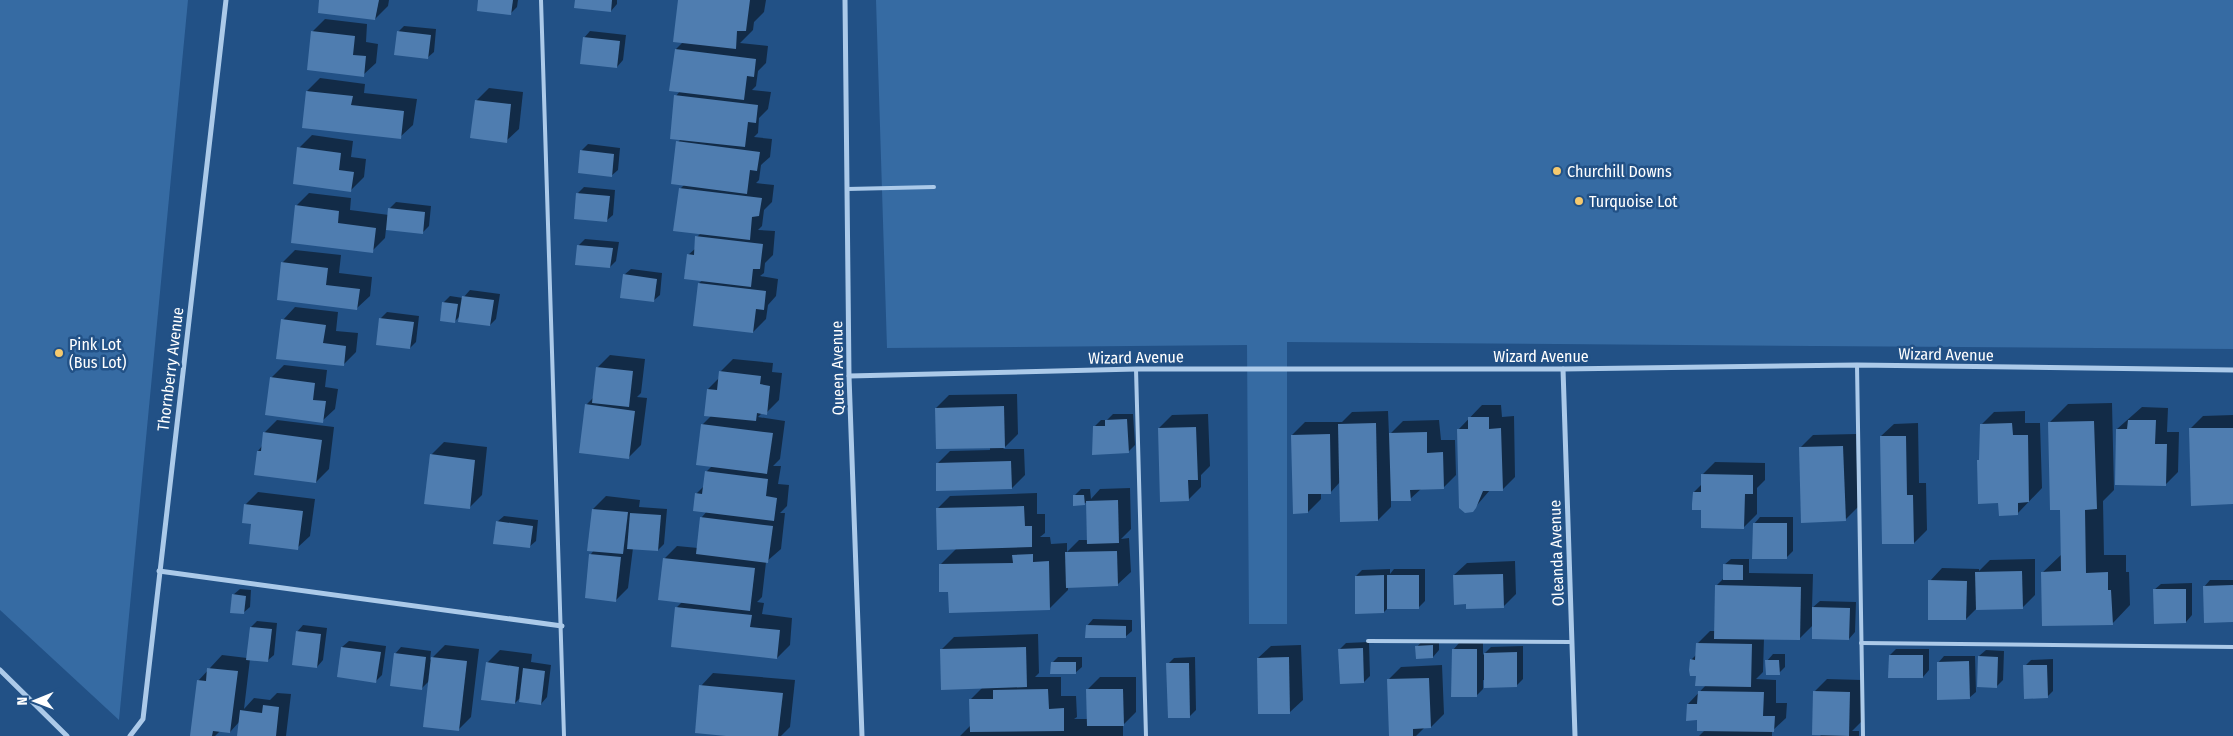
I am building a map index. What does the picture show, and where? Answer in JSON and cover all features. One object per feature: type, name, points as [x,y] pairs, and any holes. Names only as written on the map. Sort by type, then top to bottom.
[{"type":"street","name":"Thornberry Avenue","points":[[130,736],[143,719],[226,0]]},
{"type":"street","name":"Queen Avenue","points":[[845,0],[849,376],[862,736]]},
{"type":"street","name":"Wizard Avenue","points":[[849,376],[1136,369],[1563,369],[1857,365],[2233,370]]},
{"type":"street","name":"Oleanda Avenue","points":[[1563,369],[1575,736]]},
{"type":"street","points":[[159,571],[562,626]]},
{"type":"street","points":[[0,670],[68,736]]},
{"type":"lane","points":[[541,0],[564,736]]},
{"type":"lane","points":[[847,189],[934,187]]},
{"type":"lane","points":[[1857,365],[1862,736]]},
{"type":"lane","points":[[1136,369],[1146,736]]},
{"type":"lane","points":[[1368,641],[1571,642]]},
{"type":"lane","points":[[1861,643],[2233,647]]},
{"type":"shaded area","name":"Pink Lot (Bus Lot)","points":[[0,0],[188,0],[119,720],[0,610]]},
{"type":"shaded area","name":"Churchill Downs","points":[[876,0],[2233,0],[2233,349],[1287,342],[1287,624],[1249,624],[1247,345],[887,348]]},
{"type":"building","points":[[319,0],[379,0],[375,20],[318,13]]},
{"type":"building","points":[[478,0],[513,0],[511,15],[477,11]]},
{"type":"building","points":[[575,0],[612,0],[611,12],[574,8]]},
{"type":"building","points":[[678,0],[750,0],[746,31],[737,31],[736,49],[673,42]]},
{"type":"building","points":[[311,31],[355,36],[353,55],[366,56],[364,77],[307,70]]},
{"type":"building","points":[[397,31],[431,35],[428,59],[394,55]]},
{"type":"building","points":[[583,37],[620,41],[617,68],[580,64]]},
{"type":"building","points":[[675,49],[756,59],[754,77],[747,76],[744,100],[669,91]]},
{"type":"building","points":[[306,91],[353,96],[351,105],[404,111],[401,139],[302,128]]},
{"type":"building","points":[[674,95],[758,105],[756,123],[748,122],[745,147],[670,139]]},
{"type":"building","points":[[475,100],[511,104],[507,143],[470,138]]},
{"type":"building","points":[[676,141],[760,152],[757,171],[750,170],[747,194],[671,184]]},
{"type":"building","points":[[297,147],[341,153],[339,170],[354,172],[351,192],[293,184]]},
{"type":"building","points":[[580,150],[614,154],[612,177],[578,173]]},
{"type":"building","points":[[679,188],[762,198],[759,216],[752,217],[750,240],[673,231]]},
{"type":"building","points":[[576,193],[610,196],[607,222],[574,219]]},
{"type":"building","points":[[295,205],[339,211],[338,223],[376,228],[373,253],[291,243]]},
{"type":"building","points":[[388,208],[425,212],[423,234],[386,230]]},
{"type":"building","points":[[695,236],[763,244],[760,269],[753,269],[751,287],[684,279],[687,254],[694,255]]},
{"type":"building","points":[[577,245],[613,248],[610,268],[575,265]]},
{"type":"building","points":[[281,262],[328,268],[326,285],[360,289],[357,310],[277,300]]},
{"type":"building","points":[[623,274],[657,279],[654,302],[620,298]]},
{"type":"building","points":[[698,283],[766,291],[764,310],[756,309],[753,333],[693,326]]},
{"type":"building","points":[[462,296],[494,300],[490,326],[458,322]]},
{"type":"building","points":[[442,302],[458,304],[455,323],[440,321]]},
{"type":"building","points":[[379,318],[414,322],[410,349],[376,345]]},
{"type":"building","points":[[281,319],[326,325],[323,343],[346,346],[344,366],[276,359]]},
{"type":"building","points":[[596,367],[633,371],[629,407],[592,403]]},
{"type":"building","points":[[719,371],[761,376],[760,384],[770,386],[767,415],[757,413],[756,421],[704,416],[707,389],[717,390]]},
{"type":"building","points":[[270,377],[315,383],[313,400],[326,401],[323,423],[265,415]]},
{"type":"building","points":[[585,404],[635,411],[629,459],[579,453]]},
{"type":"building","points":[[1004,406],[1005,448],[936,449],[935,408]]},
{"type":"building","points":[[1468,417],[1489,417],[1489,429],[1501,428],[1503,491],[1483,491],[1473,512],[1465,513],[1459,508],[1457,429],[1468,429]]},
{"type":"building","points":[[1127,419],[1129,453],[1092,455],[1093,426],[1105,426],[1105,420]]},
{"type":"building","points":[[2128,420],[2156,420],[2155,444],[2167,444],[2166,486],[2115,485],[2116,429],[2127,429]]},
{"type":"building","points":[[2094,421],[2097,509],[2085,510],[2086,573],[2108,572],[2108,590],[2111,590],[2113,625],[2042,626],[2041,572],[2061,571],[2060,510],[2050,510],[2048,422]]},
{"type":"building","points":[[1376,423],[1378,521],[1340,522],[1338,424]]},
{"type":"building","points":[[2012,423],[2013,435],[2028,435],[2029,502],[2018,503],[2018,515],[1999,516],[1998,503],[1978,504],[1977,460],[1979,460],[1980,424]]},
{"type":"building","points":[[701,424],[773,433],[767,474],[696,465]]},
{"type":"building","points":[[1196,427],[1198,480],[1188,480],[1189,501],[1160,502],[1158,428]]},
{"type":"building","points":[[2189,428],[2233,428],[2233,504],[2191,506]]},
{"type":"building","points":[[263,432],[322,440],[316,483],[254,475],[257,451],[261,451]]},
{"type":"building","points":[[1427,432],[1427,453],[1443,452],[1444,489],[1410,490],[1411,501],[1391,501],[1389,433]]},
{"type":"building","points":[[1330,434],[1331,494],[1308,494],[1308,513],[1293,514],[1291,435]]},
{"type":"building","points":[[1880,436],[1906,436],[1907,495],[1913,495],[1914,544],[1882,544]]},
{"type":"building","points":[[1843,446],[1846,521],[1801,523],[1799,447]]},
{"type":"building","points":[[430,454],[475,460],[470,509],[424,504]]},
{"type":"building","points":[[1011,461],[1012,489],[936,491],[936,463]]},
{"type":"building","points":[[705,471],[768,479],[766,496],[777,498],[774,521],[693,511],[695,493],[702,494]]},
{"type":"building","points":[[1701,474],[1753,475],[1753,494],[1745,494],[1744,529],[1701,528],[1701,510],[1692,510],[1692,504],[1693,492],[1701,492]]},
{"type":"building","points":[[1073,495],[1084,495],[1085,505],[1073,506]]},
{"type":"building","points":[[1118,500],[1119,543],[1087,544],[1086,501]]},
{"type":"building","points":[[244,504],[303,511],[298,550],[249,544],[251,524],[242,523]]},
{"type":"building","points":[[1024,506],[1025,526],[1032,526],[1032,547],[937,550],[936,508]]},
{"type":"building","points":[[592,509],[628,512],[623,554],[587,551]]},
{"type":"building","points":[[630,513],[661,515],[658,551],[627,549]]},
{"type":"building","points":[[700,517],[773,526],[768,563],[696,554]]},
{"type":"building","points":[[496,521],[533,526],[530,548],[493,544]]},
{"type":"building","points":[[1753,523],[1787,523],[1787,559],[1752,559]]},
{"type":"building","points":[[1117,551],[1118,586],[1066,588],[1065,552]]},
{"type":"building","points":[[589,554],[621,557],[616,602],[585,598]]},
{"type":"building","points":[[1033,554],[1033,562],[1049,561],[1050,610],[949,613],[948,592],[939,592],[939,564],[1013,563],[1012,555]]},
{"type":"building","points":[[663,558],[755,568],[750,611],[658,600]]},
{"type":"building","points":[[1723,564],[1743,565],[1743,580],[1723,580]]},
{"type":"building","points":[[2022,571],[2023,609],[1976,610],[1975,572]]},
{"type":"building","points":[[1503,574],[1504,608],[1466,609],[1466,604],[1454,605],[1453,575]]},
{"type":"building","points":[[1384,575],[1384,613],[1355,614],[1355,576]]},
{"type":"building","points":[[1387,575],[1419,575],[1419,609],[1387,609]]},
{"type":"building","points":[[1928,580],[1967,581],[1966,620],[1928,620]]},
{"type":"building","points":[[1715,585],[1801,587],[1800,640],[1714,639]]},
{"type":"building","points":[[2233,585],[2233,622],[2204,623],[2203,586]]},
{"type":"building","points":[[2153,589],[2186,589],[2186,623],[2154,624]]},
{"type":"building","points":[[232,594],[246,596],[244,614],[230,613]]},
{"type":"building","points":[[675,607],[752,615],[750,627],[780,630],[777,659],[671,647]]},
{"type":"building","points":[[1812,607],[1850,608],[1849,640],[1812,639]]},
{"type":"building","points":[[1086,625],[1126,626],[1126,638],[1085,638]]},
{"type":"building","points":[[250,627],[272,629],[268,662],[246,660]]},
{"type":"building","points":[[296,631],[321,634],[317,668],[292,665]]},
{"type":"building","points":[[1696,643],[1752,644],[1751,687],[1695,686],[1696,676],[1690,676],[1689,670],[1690,659],[1695,660]]},
{"type":"building","points":[[1433,645],[1433,658],[1416,659],[1415,646]]},
{"type":"building","points":[[341,647],[381,652],[376,683],[337,677]]},
{"type":"building","points":[[1026,647],[1027,687],[941,690],[940,649]]},
{"type":"building","points":[[1363,648],[1364,683],[1340,684],[1338,649]]},
{"type":"building","points":[[1452,649],[1477,649],[1477,697],[1451,697]]},
{"type":"building","points":[[1517,652],[1517,687],[1484,688],[1484,653]]},
{"type":"building","points":[[394,653],[426,657],[422,690],[390,686]]},
{"type":"building","points":[[1889,655],[1923,655],[1923,678],[1888,678]]},
{"type":"building","points":[[1978,656],[1998,657],[1997,688],[1977,687]]},
{"type":"building","points":[[431,657],[467,661],[459,731],[423,727]]},
{"type":"building","points":[[1289,657],[1290,714],[1258,714],[1257,658]]},
{"type":"building","points":[[1765,660],[1779,660],[1780,675],[1766,675]]},
{"type":"building","points":[[1969,661],[1970,699],[1937,700],[1937,662]]},
{"type":"building","points":[[486,662],[519,667],[515,704],[481,700]]},
{"type":"building","points":[[1051,662],[1076,662],[1076,674],[1050,674]]},
{"type":"building","points":[[1166,663],[1189,663],[1190,718],[1168,718]]},
{"type":"building","points":[[2023,665],[2047,665],[2048,698],[2024,699]]},
{"type":"building","points":[[207,668],[238,671],[230,733],[213,731],[212,736],[190,736],[197,680],[206,681]]},
{"type":"building","points":[[523,668],[545,671],[541,705],[519,702]]},
{"type":"building","points":[[1429,678],[1431,728],[1413,729],[1413,736],[1389,736],[1387,679]]},
{"type":"building","points":[[699,685],[783,693],[778,736],[726,736],[695,733]]},
{"type":"building","points":[[1048,689],[1049,709],[1064,708],[1064,731],[970,732],[969,699],[993,699],[993,690]]},
{"type":"building","points":[[1086,689],[1123,689],[1124,726],[1087,726]]},
{"type":"building","points":[[1698,691],[1764,692],[1763,716],[1775,716],[1774,732],[1697,731],[1697,720],[1686,721],[1687,704],[1697,704]]},
{"type":"building","points":[[1813,691],[1850,692],[1849,736],[1812,735]]},
{"type":"building","points":[[263,705],[279,707],[276,736],[237,736],[240,710],[262,713]]},
{"type":"place","name":"Churchill Downs","points":[[1557,171]]},
{"type":"place","name":"Turquoise Lot","points":[[1579,201]]},
{"type":"place","name":"Pink Lot (Bus Lot)","points":[[59,353]]}]
